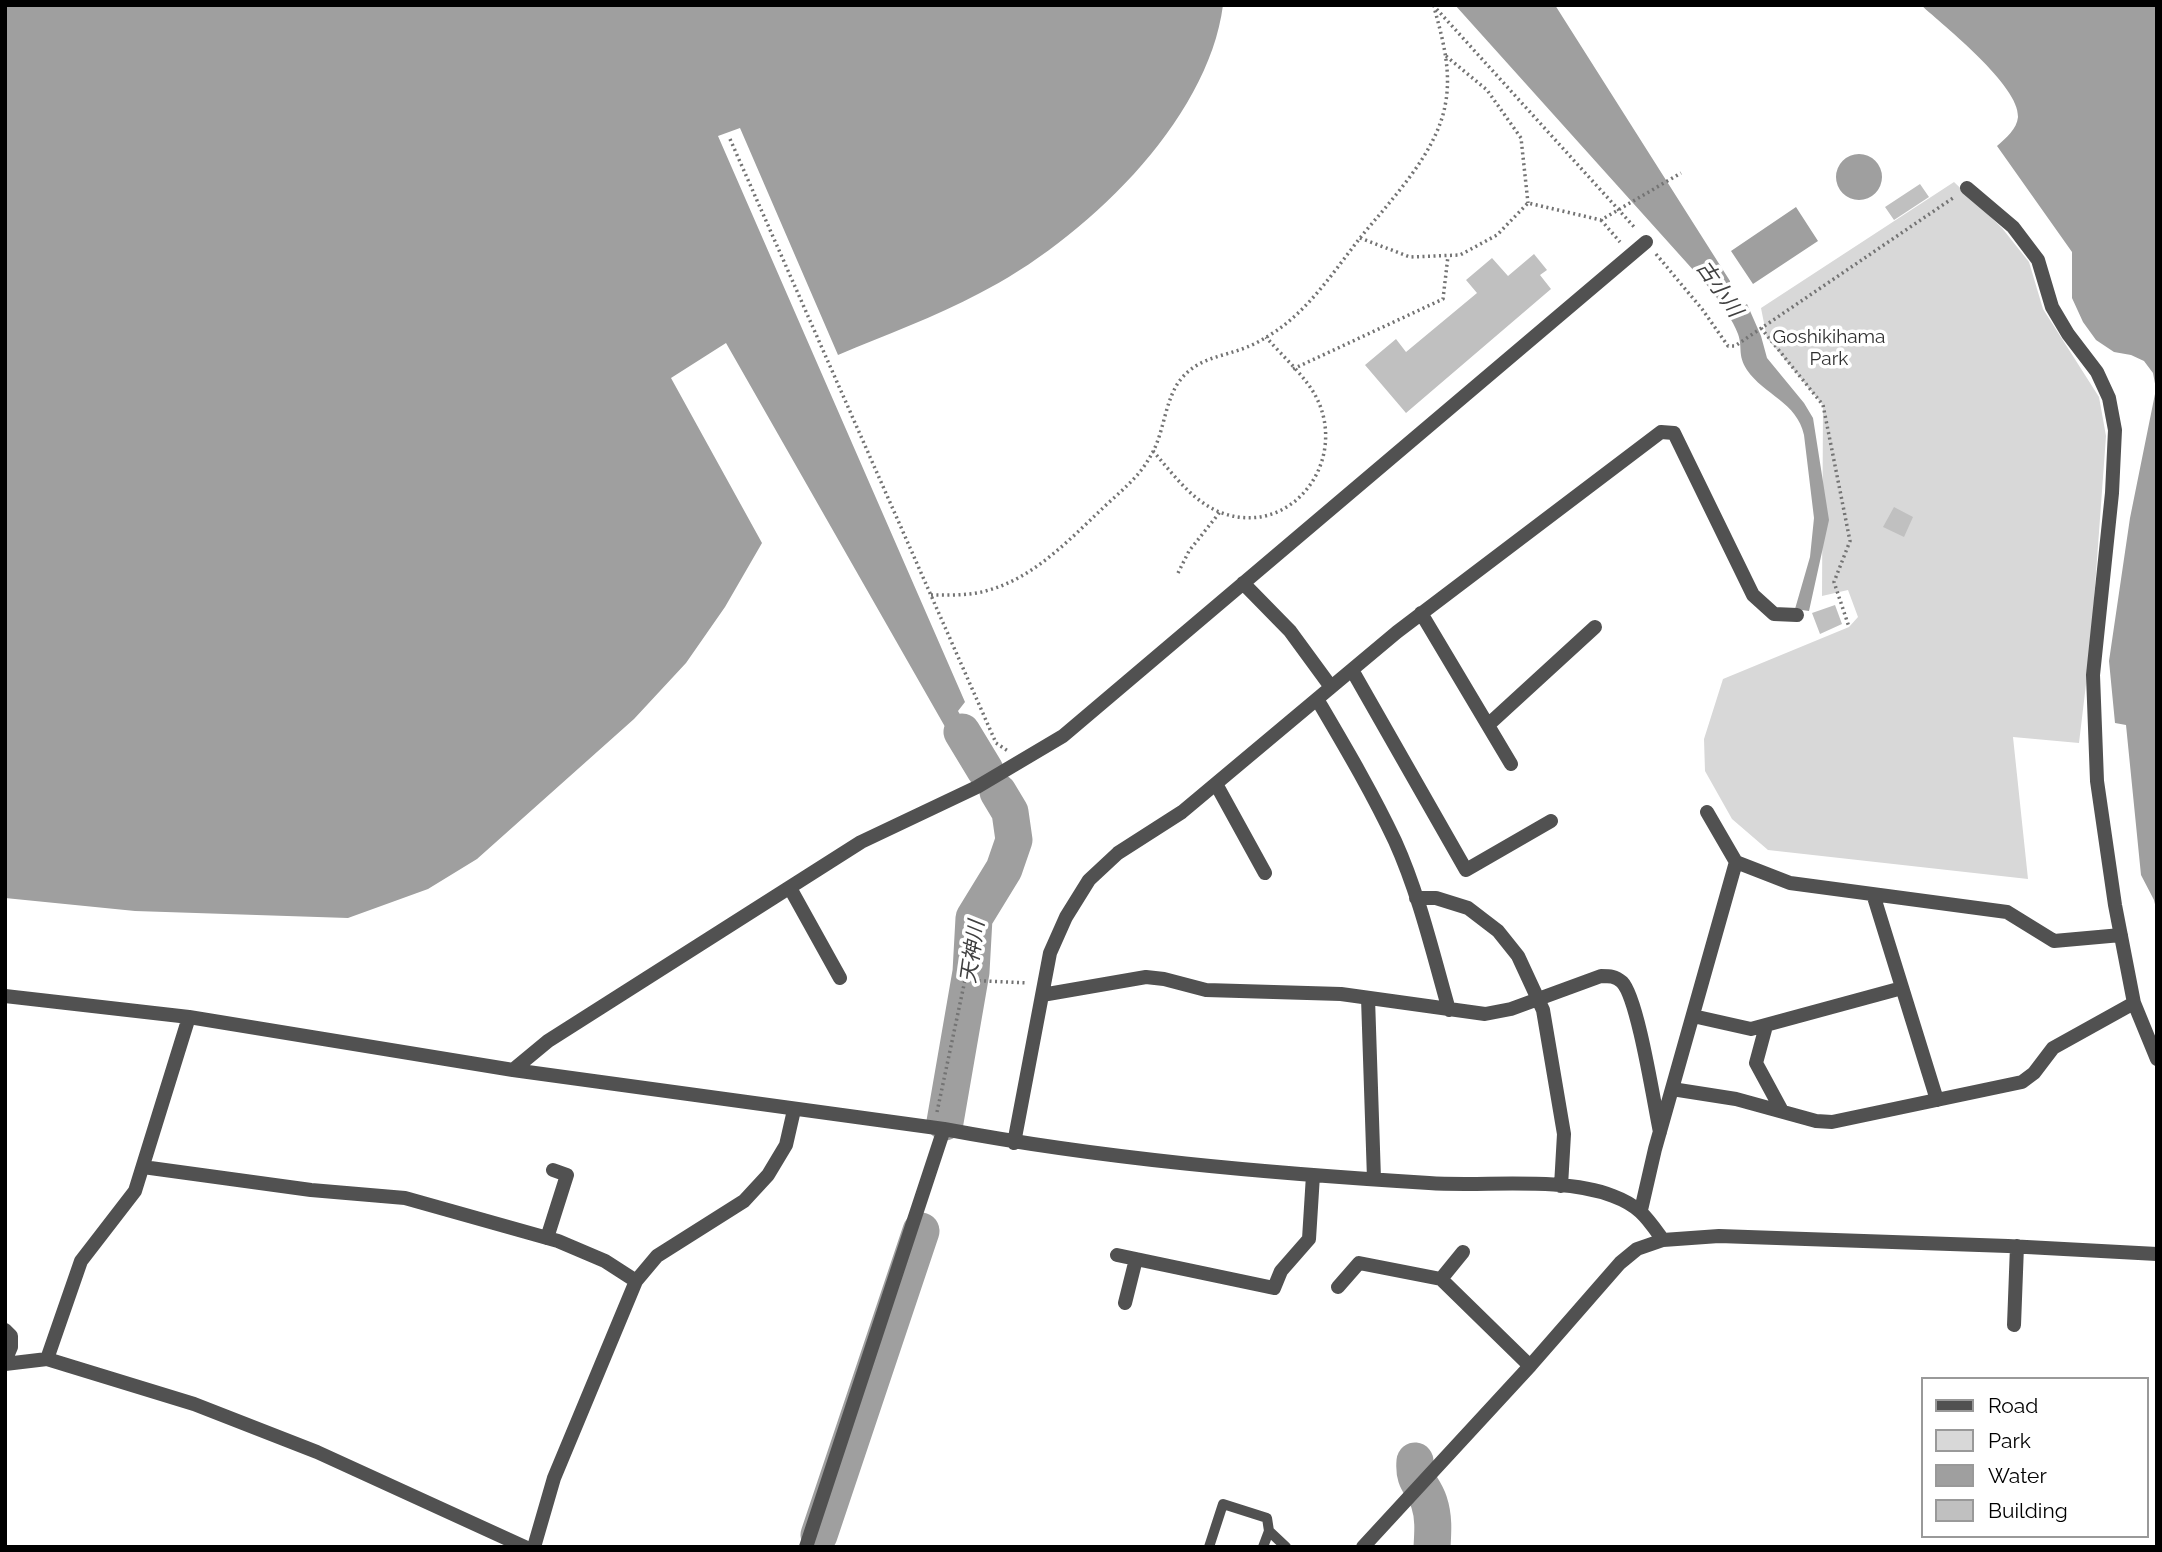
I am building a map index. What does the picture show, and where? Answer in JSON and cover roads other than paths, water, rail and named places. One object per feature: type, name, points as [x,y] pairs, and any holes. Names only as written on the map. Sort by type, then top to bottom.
[{"type":"street","points":[[1967,188],[2013,227],[2038,260],[2052,307],[2068,334],[2097,372],[2109,398],[2115,430],[2112,493],[2093,675],[2097,781],[2134,1003],[2157,1059]]},
{"type":"street","points":[[513,1070],[548,1041],[861,842],[977,787],[1063,736],[1646,242]]},
{"type":"street","points":[[1014,1143],[1050,953],[1066,917],[1089,880],[1118,853],[1182,812],[1421,613],[1661,432],[1674,433],[1753,596],[1774,614],[1797,615]]},
{"type":"street","points":[[1243,583],[1290,631],[1331,687]]},
{"type":"street","points":[[1421,613],[1511,764]]},
{"type":"street","points":[[1488,725],[1595,627]]},
{"type":"street","points":[[1352,670],[1466,870],[1551,821]]},
{"type":"street","points":[[1317,699],[1362,776],[1395,842],[1416,898],[1449,1010]]},
{"type":"street","points":[[1216,784],[1265,873]]},
{"type":"street","points":[[1707,812],[1736,862],[1790,883],[2007,912],[2054,942],[2121,935]]},
{"type":"street","points":[[1641,1210],[1660,1132],[1736,862]]},
{"type":"street","points":[[790,888],[841,978]]},
{"type":"street","points":[[1873,894],[1937,1100]]},
{"type":"street","points":[[1416,898],[1436,898],[1468,908],[1498,931],[1518,956],[1539,999],[1564,1134],[1561,1186]]},
{"type":"street","points":[[1043,989],[1146,977],[1206,990],[1340,995],[1485,1014],[1511,1009],[1601,976],[1612,975],[1623,983],[1633,1003],[1660,1132]]},
{"type":"street","points":[[1693,1016],[1751,1029],[1902,988]]},
{"type":"street","points":[[5,996],[190,1017],[513,1070],[939,1129],[1014,1143],[1212,1167],[1432,1183],[1588,1189],[1614,1196],[1641,1210],[1663,1241]]},
{"type":"street","points":[[1368,998],[1374,1179]]},
{"type":"street","points":[[1672,1089],[1736,1099],[1816,1121],[1832,1122],[2022,1082],[2035,1073],[2053,1048],[2134,1003]]},
{"type":"street","points":[[47,1359],[80,1261],[135,1191],[190,1017]]},
{"type":"street","points":[[1766,1026],[1756,1063],[1782,1111]]},
{"type":"street","points":[[534,1547],[554,1478],[636,1281],[657,1256],[744,1201],[768,1174],[786,1145],[794,1110]]},
{"type":"street","points":[[806,1547],[939,1129]]},
{"type":"street","points":[[143,1167],[312,1190],[405,1198],[547,1238],[605,1261],[636,1281]]},
{"type":"street","points":[[547,1238],[567,1175],[553,1170]]},
{"type":"street","points":[[1117,1255],[1274,1288],[1281,1271],[1309,1239],[1313,1175]]},
{"type":"street","points":[[1363,1547],[1530,1366],[1620,1263],[1637,1249],[1663,1241],[1719,1236],[2017,1246],[2157,1254]]},
{"type":"street","points":[[2014,1325],[2017,1246]]},
{"type":"street","points":[[1441,1279],[1463,1252]]},
{"type":"street","points":[[1125,1303],[1136,1259]]},
{"type":"street","points":[[1338,1287],[1359,1263],[1441,1279],[1530,1366]]},
{"type":"street","points":[[5,1330],[11,1336],[11,1347],[5,1363],[47,1359],[194,1404],[317,1452],[525,1547]]},
{"type":"lane","points":[[1209,1547],[1223,1504],[1267,1518],[1269,1531],[1263,1547]]},
{"type":"lane","points":[[1269,1531],[1286,1547]]},
{"type":"water","points":[[5,5],[1223,5],[1212,49],[1193,93],[1166,135],[1134,174],[1097,211],[1019,271],[980,293],[928,318],[838,355],[740,128],[718,136],[965,702],[958,711],[968,729],[952,739],[726,343],[671,378],[762,543],[725,607],[686,663],[634,719],[477,859],[428,889],[348,918],[135,911],[5,898]]},
{"type":"water","points":[[1455,5],[1555,5],[1730,281],[1729,299],[1738,310],[1747,304],[1767,358],[1813,418],[1829,520],[1809,611],[1795,609],[1810,557],[1814,518],[1804,435],[1795,414],[1747,370],[1742,360],[1736,329],[1713,292]]},
{"type":"water","points":[[1921,5],[2157,5],[2157,913],[2154,900],[2141,875],[2126,725],[2115,723],[2109,661],[2130,518],[2156,389],[2153,373],[2144,361],[2114,352],[2096,340],[2083,322],[2072,298],[2072,252],[1997,146],[2016,125],[2018,117],[2015,104],[2007,89],[1979,57]]},
{"type":"water","points":[[1859,154],[1875,161],[1882,177],[1875,193],[1859,200],[1843,193],[1836,177],[1843,161]]},
{"type":"water","points":[[1796,207],[1818,241],[1753,284],[1731,251]]},
{"type":"waterway","name":"天神川","points":[[962,732],[985,770]]},
{"type":"waterway","name":"天神川","points":[[945,1122],[971,972],[974,918],[1004,869],[1014,840],[1010,812],[998,792]]},
{"type":"waterway","name":"天神川","points":[[819,1535],[921,1231]]},
{"type":"waterway","name":"古小川","points":[[1415,1461],[1417,1479],[1427,1496],[1432,1513],[1432,1547]]},
{"type":"park label","name":"Goshikihama Park","points":[[1829,348]]}]
